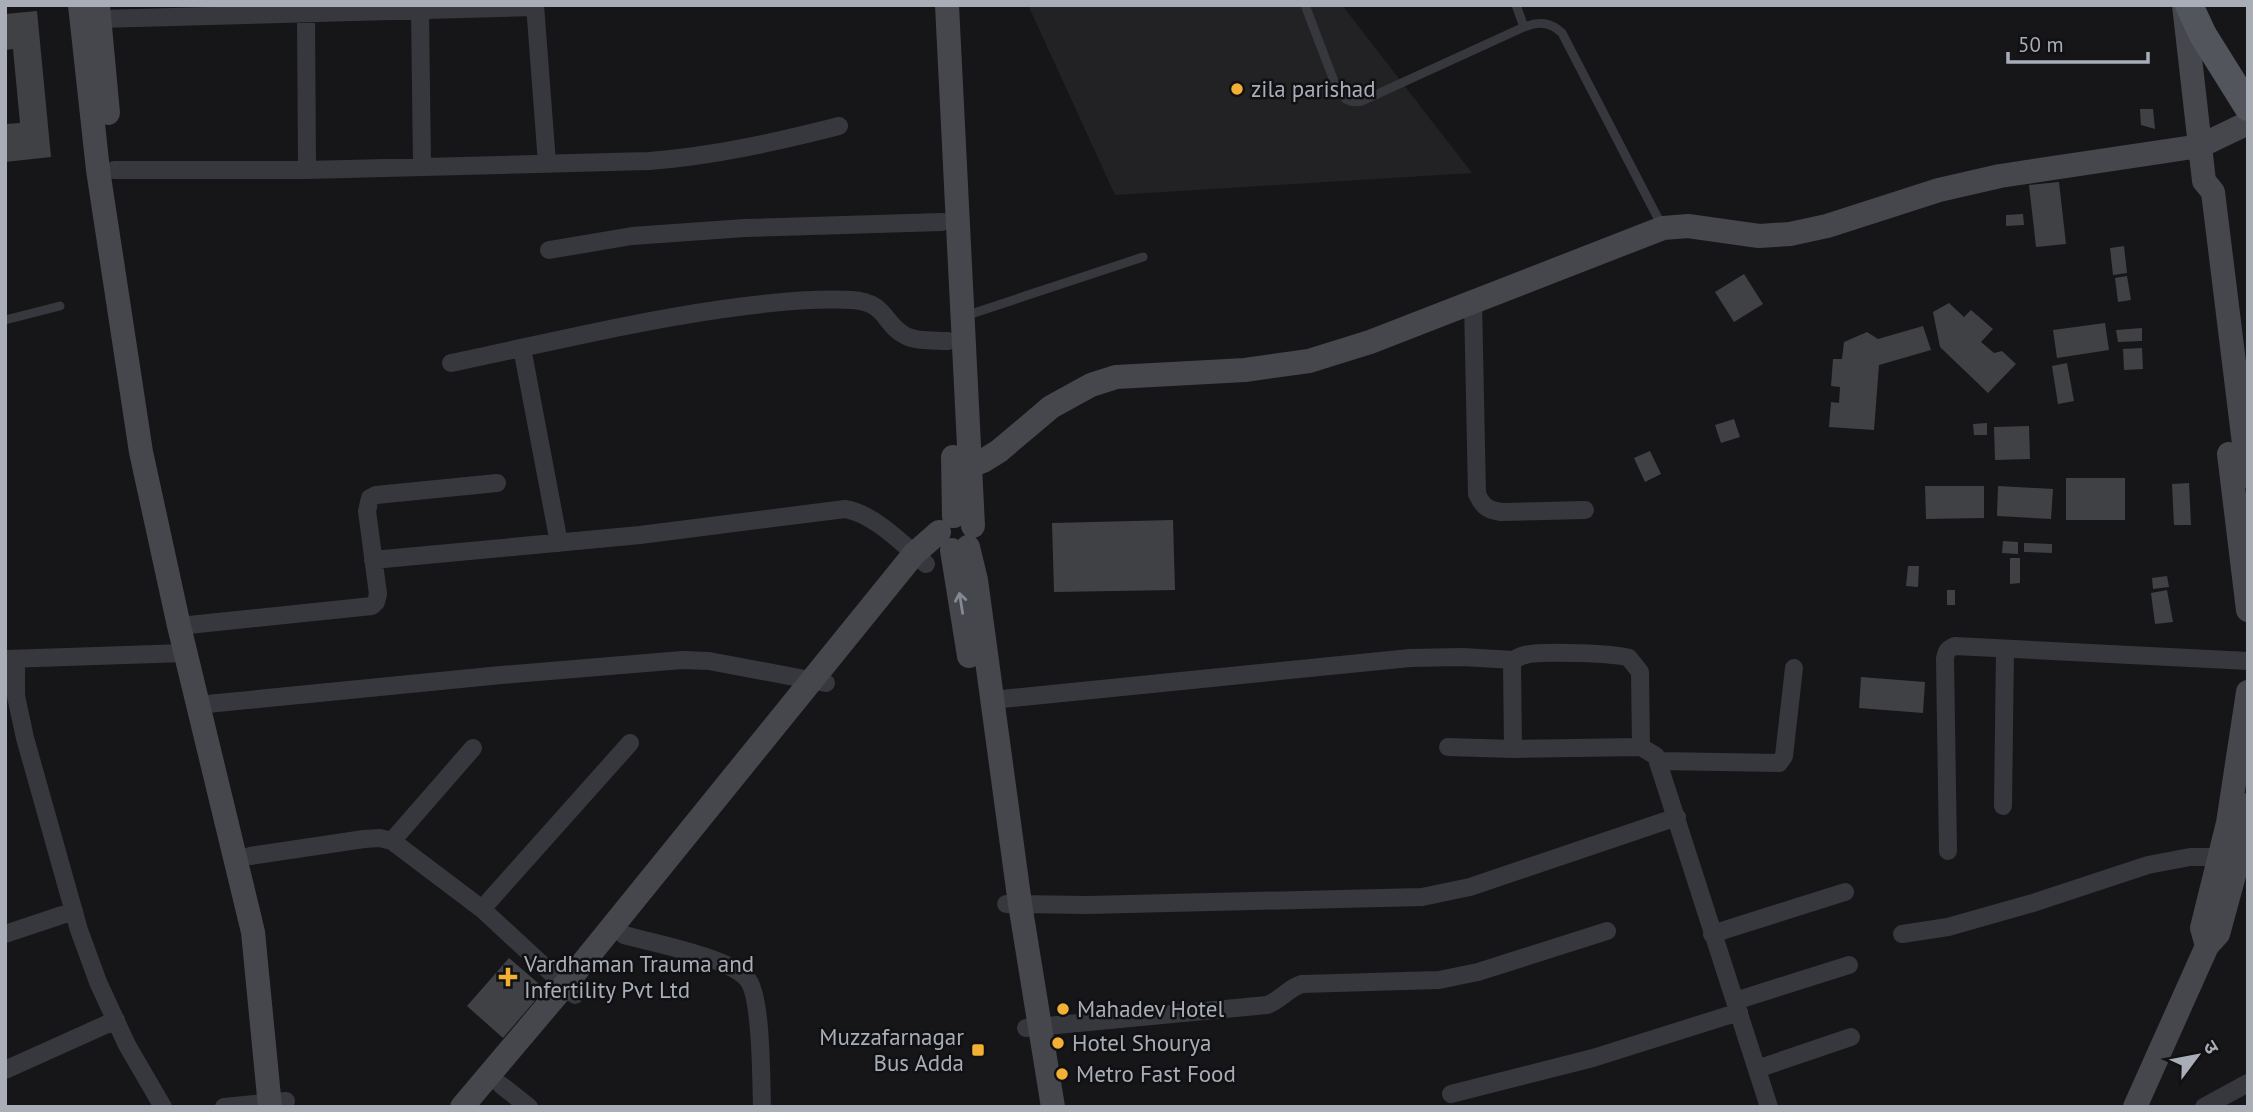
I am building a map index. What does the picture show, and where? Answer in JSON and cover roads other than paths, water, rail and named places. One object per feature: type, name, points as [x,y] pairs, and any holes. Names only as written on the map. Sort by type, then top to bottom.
[{"type":"main road","points":[[2186,5],[2248,107]]},
{"type":"street","points":[[930,5],[948,341],[962,470]]},
{"type":"street","points":[[947,5],[963,317],[962,470],[955,536],[1033,1027],[1053,1107]]},
{"type":"street","points":[[2186,5],[2204,181],[2213,192],[2248,476]]},
{"type":"street","points":[[92,10],[282,10],[306,14],[535,6],[547,163]]},
{"type":"street","points":[[92,10],[156,449],[186,625],[185,653],[205,704],[250,856],[268,930],[278,1104]]},
{"type":"street","points":[[92,10],[98,170],[141,452],[205,704],[253,932],[278,1104]]},
{"type":"street","points":[[420,11],[422,166]]},
{"type":"street","points":[[306,14],[307,170]]},
{"type":"street","points":[[2215,54],[2248,80]]},
{"type":"street","points":[[962,470],[999,452],[1051,407],[1091,385],[1116,377],[1245,370],[1309,361],[1370,342],[1663,228],[1688,226],[1759,236],[1790,234],[1827,226],[1939,190],[2000,176],[2200,146],[2248,123]]},
{"type":"street","points":[[114,170],[307,170],[690,158],[839,125]]},
{"type":"street","points":[[2204,181],[2198,191],[2248,610]]},
{"type":"street","points":[[549,250],[632,236],[720,229],[942,222]]},
{"type":"street","points":[[451,363],[682,315],[774,302],[852,300],[876,306],[900,333],[910,338],[948,341]]},
{"type":"street","points":[[1473,302],[1477,494],[1482,505],[1501,512],[1586,510]]},
{"type":"street","points":[[522,348],[559,543]]},
{"type":"street","points":[[186,625],[372,606],[378,594],[367,511],[370,498],[376,495],[498,483]]},
{"type":"street","points":[[373,560],[640,535],[845,509],[857,510],[868,517],[920,559]]},
{"type":"street","points":[[483,1107],[570,990],[920,559],[955,536]]},
{"type":"street","points":[[955,536],[976,580],[992,700],[1013,904]]},
{"type":"street","points":[[1948,851],[1946,651],[1955,646],[2248,661]]},
{"type":"street","points":[[2003,806],[2005,649]]},
{"type":"street","points":[[163,1107],[127,1045],[98,982],[79,930],[25,738],[11,659],[185,653]]},
{"type":"street","points":[[992,700],[1410,658],[1514,660],[1528,654],[1579,654],[1629,658],[1640,672],[1641,747]]},
{"type":"street","points":[[205,704],[682,660],[709,661],[819,682]]},
{"type":"street","points":[[1513,749],[1514,660]]},
{"type":"street","points":[[1658,761],[1779,763],[1784,756],[1794,668]]},
{"type":"street","points":[[462,1107],[624,935],[819,682]]},
{"type":"street","points":[[2135,1107],[2207,946],[2202,928],[2242,820],[2248,692]]},
{"type":"street","points":[[482,909],[630,743]]},
{"type":"street","points":[[1448,747],[1641,747],[1652,753],[1658,761],[1769,1107]]},
{"type":"street","points":[[392,841],[473,748]]},
{"type":"street","points":[[1013,904],[1088,905],[1422,897],[1469,887],[1676,817]]},
{"type":"street","points":[[250,856],[364,839],[380,838],[392,841],[482,909],[570,990]]},
{"type":"street","points":[[1902,934],[1969,921],[2148,865],[2190,857],[2229,857]]},
{"type":"street","points":[[1712,934],[1845,892]]},
{"type":"street","points":[[5,934],[74,911]]},
{"type":"street","points":[[1033,1027],[1267,1005],[1280,1000],[1292,988],[1302,984],[1438,980],[1478,972],[1607,931]]},
{"type":"street","points":[[624,935],[728,964],[747,978],[754,991],[762,1107]]},
{"type":"street","points":[[1451,1094],[1593,1058],[1849,965]]},
{"type":"street","points":[[5,1070],[116,1020]]},
{"type":"street","points":[[1033,1027],[1038,1107]]},
{"type":"street","points":[[1757,1069],[1851,1037]]},
{"type":"street","points":[[2204,1107],[2248,1083]]},
{"type":"street","points":[[501,1085],[529,1107]]},
{"type":"street","points":[[224,1107],[278,1104]]},
{"type":"lane","points":[[1306,5],[1337,89],[1344,99],[1354,103],[1524,27],[1544,22],[1555,26],[1562,33],[1663,228]]},
{"type":"lane","points":[[1516,5],[1524,27]]},
{"type":"lane","points":[[963,317],[1143,257]]},
{"type":"lane","points":[[5,320],[60,306]]},
{"type":"place","name":"zila parishad","points":[[1237,89]]},
{"type":"place","name":"Vardhaman Trauma and Infertility Pvt Ltd","points":[[508,977]]},
{"type":"place","name":"Mahadev Hotel","points":[[1063,1009]]},
{"type":"place","name":"Hotel Shourya","points":[[1058,1043]]},
{"type":"place","name":"Muzzafarnagar Bus Adda","points":[[978,1050]]},
{"type":"place","name":"Metro Fast Food","points":[[1062,1074]]}]
